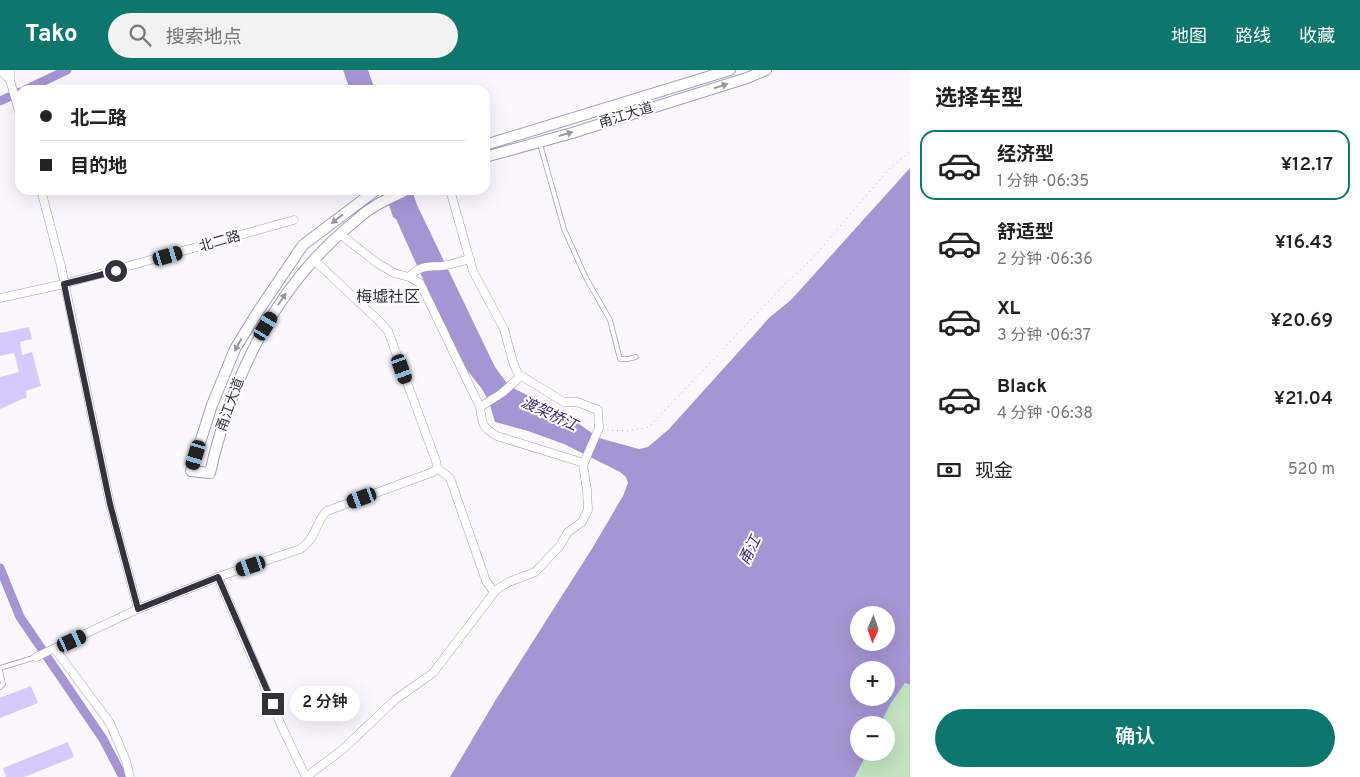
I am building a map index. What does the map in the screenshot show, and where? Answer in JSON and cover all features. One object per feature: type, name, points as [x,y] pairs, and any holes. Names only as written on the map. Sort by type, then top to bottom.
[{"type":"main road","name":"甬江大道","points":[[490,143],[730,70]]},
{"type":"main road","name":"甬江大道","points":[[490,156],[748,78],[766,70]]},
{"type":"main road","name":"甬江大道","points":[[369,195],[304,245],[256,313],[235,349],[218,389],[192,471],[210,472],[217,443],[235,389],[257,341],[284,296],[326,246],[372,208],[397,195]]},
{"type":"street","points":[[0,70],[10,80]]},
{"type":"street","points":[[10,70],[10,80],[15,98]]},
{"type":"street","points":[[42,195],[61,266],[110,504],[138,609]]},
{"type":"street","points":[[218,577],[280,723],[306,777],[342,750],[396,699],[433,673],[494,592],[509,582],[535,572],[559,547],[568,532],[582,522],[588,510],[585,460],[597,431],[598,410],[577,402],[564,402],[518,374],[504,329],[473,271],[451,195]]},
{"type":"street","name":"北二路","points":[[0,298],[64,284],[294,220]]},
{"type":"street","points":[[340,234],[377,263],[394,273],[409,277],[420,284],[484,404],[482,422],[487,431],[497,436],[585,460]]},
{"type":"street","points":[[409,277],[416,269],[426,266],[444,266],[470,259]]},
{"type":"street","points":[[314,260],[380,322],[388,332],[437,468],[450,478],[486,581],[494,592]]},
{"type":"street","points":[[484,404],[502,393],[521,376]]},
{"type":"street","points":[[36,657],[138,609],[218,577],[300,549],[307,545],[316,531],[320,518],[327,511],[433,472],[437,468]]},
{"type":"street","points":[[55,649],[110,723],[126,761],[130,777]]},
{"type":"lane","points":[[539,142],[564,229],[585,276],[610,320],[620,359],[636,357]]},
{"type":"lane","points":[[0,687],[3,684],[0,669],[36,657]]},
{"type":"path","points":[[597,431],[627,431],[649,427],[764,306],[811,260],[890,168],[910,152]]},
{"type":"green space","points":[[905,683],[910,685],[910,777],[855,777],[863,761],[895,761],[895,716],[884,716],[890,706],[895,706],[895,697]]},
{"type":"water","points":[[343,70],[368,70],[373,85],[348,85]]},
{"type":"water","points":[[910,168],[910,685],[905,683],[895,697],[895,661],[850,661],[850,706],[890,706],[884,716],[850,716],[850,761],[863,761],[855,777],[450,777],[495,701],[593,547],[623,496],[628,483],[626,477],[620,472],[564,444],[495,422],[489,402],[482,389],[460,361],[396,219],[393,217],[386,195],[414,195],[495,367],[509,386],[565,414],[599,438],[639,449],[648,447],[669,429],[770,317],[791,300]]},
{"type":"building","points":[[29,327],[32,339],[20,342],[22,355],[32,352],[41,386],[26,391],[27,397],[0,409],[0,377],[19,372],[14,353],[0,356],[0,333]]},
{"type":"building","points":[[31,686],[38,703],[0,718],[0,698]]},
{"type":"building","points":[[68,742],[74,757],[24,777],[6,777],[3,768]]},
{"type":"waterway","points":[[36,85],[67,70]]},
{"type":"waterway","points":[[0,101],[15,94]]},
{"type":"waterway","points":[[0,568],[20,617],[103,739],[123,777]]},
{"type":"district","name":"梅墟社区","points":[[388,298]]},
{"type":"route","points":[[116,271],[64,284],[110,504],[138,609],[218,577],[273,704]]},
{"type":"water label","name":"渡架桥江","points":[[549,415]]},
{"type":"water label","name":"甬江","points":[[751,551]]}]
